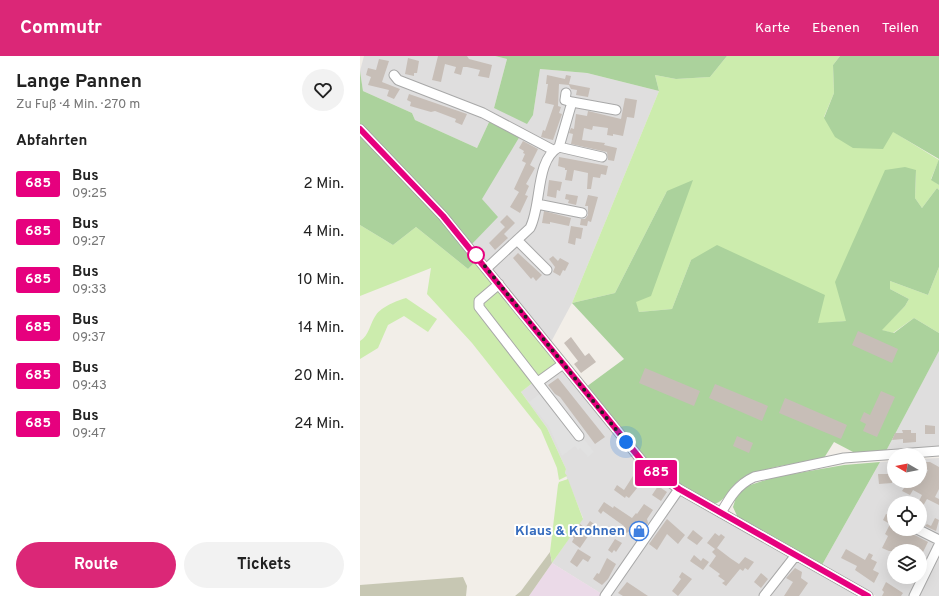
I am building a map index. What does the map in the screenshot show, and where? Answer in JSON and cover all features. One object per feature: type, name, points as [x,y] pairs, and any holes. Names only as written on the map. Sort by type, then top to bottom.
[{"type":"street","points":[[394,75],[398,80],[483,113],[556,148],[602,157]]},
{"type":"street","points":[[566,93],[565,100],[616,110]]},
{"type":"street","points":[[487,268],[530,228],[534,220],[542,171],[548,157],[556,148],[572,102]]},
{"type":"street","points":[[360,129],[412,182],[487,268],[560,365],[642,461],[679,489],[868,596]]},
{"type":"street","points":[[537,204],[582,213]]},
{"type":"street","points":[[517,240],[547,270]]},
{"type":"street","points":[[499,284],[479,301],[479,307],[579,436]]},
{"type":"street","points":[[538,382],[560,365]]},
{"type":"street","points":[[721,513],[733,492],[743,482],[754,477],[844,458],[939,451]]},
{"type":"street","points":[[605,596],[679,489]]},
{"type":"street","points":[[927,534],[939,540]]},
{"type":"street","points":[[914,596],[939,545]]},
{"type":"street","points":[[764,596],[796,555]]},
{"type":"shaded area","points":[[364,56],[495,56],[507,59],[494,108],[533,115],[540,69],[587,73],[659,91],[572,303],[551,342],[471,245],[482,199],[490,120],[477,148],[415,120],[412,113],[363,91],[360,71]]},
{"type":"shaded area","points":[[939,351],[939,446],[888,448]]},
{"type":"shaded area","points":[[559,362],[640,462],[862,596],[605,596],[552,563],[583,518],[565,473],[566,469],[547,428],[521,392]]},
{"type":"shaded area","points":[[546,389],[594,452],[588,457],[580,448],[578,450],[575,446],[562,456],[549,427],[529,402]]},
{"type":"shaded area","points":[[939,458],[939,539],[927,564],[927,544],[887,544],[887,584],[918,584],[912,596],[876,596],[822,565],[880,462],[887,462],[887,488],[927,488],[927,459]]},
{"type":"shaded area","points":[[550,552],[552,563],[529,596],[515,596],[521,591]]},
{"type":"shaded area","points":[[939,553],[939,596],[918,596],[924,584],[927,584],[927,578]]},
{"type":"shaded area","points":[[552,563],[602,594],[600,596],[529,596]]},
{"type":"shaded area","points":[[463,577],[467,586],[466,596],[360,596],[360,585]]},
{"type":"green space","points":[[495,56],[727,56],[710,77],[676,79],[655,75],[659,91],[587,73],[540,69],[533,115],[527,124],[494,108],[507,59]]},
{"type":"green space","points":[[727,56],[840,56],[833,65],[834,93],[824,117],[892,131],[939,160],[931,179],[939,185],[939,190],[937,188],[922,208],[915,198],[916,170],[846,321],[817,324],[691,260],[672,309],[639,312],[635,302],[667,191],[615,293],[572,303],[659,91],[655,75],[676,79],[710,77]]},
{"type":"green space","points":[[840,56],[939,56],[939,159],[893,132],[883,149],[853,148],[835,137],[824,118],[834,93],[833,65]]},
{"type":"green space","points":[[360,71],[363,91],[412,113],[415,120],[477,148],[490,120],[520,136],[482,199],[498,217],[471,245],[360,125]]},
{"type":"green space","points":[[360,134],[411,184],[477,260],[468,269],[416,227],[393,245],[360,225]]},
{"type":"green space","points":[[939,159],[939,185],[931,180]]},
{"type":"green space","points":[[905,167],[916,170],[915,198],[922,208],[937,188],[939,190],[939,267],[928,295],[890,281],[890,289],[909,299],[905,306],[882,330],[894,333],[914,318],[939,333],[939,351],[886,451],[855,453],[834,442],[824,458],[770,468],[749,475],[737,482],[724,498],[717,503],[712,504],[679,485],[644,458],[586,387],[624,359],[572,303],[615,293],[667,191],[693,180],[651,296],[636,302],[639,312],[672,309],[691,260],[717,245],[825,295],[818,323],[846,321],[835,282],[885,170]]},
{"type":"green space","points":[[360,225],[393,245],[416,227],[468,269],[477,260],[559,362],[521,392],[547,428],[566,469],[565,473],[567,476],[559,480],[557,468],[541,430],[472,343],[427,294],[431,268],[360,296]]},
{"type":"green space","points":[[939,267],[939,333],[914,318],[893,333],[881,330],[905,306],[909,299],[890,289],[890,281],[928,295]]},
{"type":"green space","points":[[406,298],[437,319],[428,332],[404,316],[388,325],[378,348],[360,359],[360,341],[367,333],[378,312],[394,302]]},
{"type":"green space","points":[[880,462],[822,565],[738,518],[733,507],[737,494],[744,487],[775,477],[844,465]]},
{"type":"green space","points":[[568,479],[583,519],[552,563],[550,552],[558,485],[559,482]]},
{"type":"building","points":[[438,56],[467,56],[469,59],[492,65],[489,78],[478,76],[480,70],[467,67],[463,67],[461,75],[454,73],[456,67],[445,64],[441,82],[432,80]]},
{"type":"building","points":[[408,58],[419,61],[417,73],[414,73],[414,76],[405,74]]},
{"type":"building","points":[[379,59],[389,61],[382,82],[400,89],[394,99],[387,96],[389,90],[368,85],[371,77],[366,75],[368,68],[376,70]]},
{"type":"building","points":[[547,75],[565,79],[566,75],[571,76],[569,84],[590,88],[588,97],[576,95],[577,90],[571,89],[569,85],[559,84],[558,106],[561,107],[559,113],[562,114],[553,140],[541,137],[543,130],[545,131],[554,105],[545,103],[548,84],[546,84]]},
{"type":"building","points":[[409,94],[467,114],[462,125],[455,122],[456,119],[435,111],[431,112],[410,106],[411,102],[407,100]]},
{"type":"building","points":[[625,98],[637,100],[634,118],[627,117],[623,136],[613,134],[613,136],[607,135],[608,128],[593,126],[592,130],[584,128],[582,140],[605,143],[604,145],[617,148],[614,161],[608,160],[607,152],[571,144],[573,134],[569,133],[571,128],[574,129],[576,114],[587,116],[588,111],[621,119]]},
{"type":"building","points":[[523,141],[538,149],[530,165],[535,168],[526,184],[529,186],[525,195],[528,196],[520,213],[510,207],[519,192],[514,189],[526,163],[522,161],[525,154],[523,153],[524,151],[519,148]]},
{"type":"building","points":[[559,157],[608,166],[606,175],[601,174],[600,178],[593,177],[591,189],[587,189],[588,173],[574,170],[572,181],[565,180],[567,170],[558,166]]},
{"type":"building","points":[[549,180],[562,182],[560,191],[557,190],[556,198],[547,196]]},
{"type":"building","points":[[566,194],[578,196],[576,205],[568,203],[569,200],[565,199]]},
{"type":"building","points":[[588,195],[598,197],[591,222],[588,221],[587,226],[580,225],[581,219],[585,219],[588,215],[588,206],[585,206]]},
{"type":"building","points":[[544,211],[571,218],[569,226],[550,222],[550,224],[542,223]]},
{"type":"building","points":[[507,215],[515,223],[504,234],[508,238],[495,250],[489,243],[505,227],[500,222]]},
{"type":"building","points":[[571,226],[583,228],[581,239],[576,238],[575,245],[568,243]]},
{"type":"building","points":[[518,253],[542,275],[536,281],[533,277],[531,279],[513,258]]},
{"type":"building","points":[[553,256],[558,261],[560,258],[569,263],[565,271],[563,270],[560,276],[553,272],[555,267],[549,259]]},
{"type":"building","points":[[858,331],[898,349],[892,363],[852,345]]},
{"type":"building","points":[[571,337],[585,356],[589,353],[596,362],[581,373],[574,364],[578,361],[564,343]]},
{"type":"building","points":[[645,368],[700,391],[694,406],[639,383]]},
{"type":"building","points":[[558,378],[605,437],[595,444],[560,397],[555,394],[548,385]]},
{"type":"building","points":[[715,384],[768,406],[762,421],[709,398]]},
{"type":"building","points":[[881,391],[895,397],[877,437],[863,431],[866,424],[860,421],[864,412],[870,415]]},
{"type":"building","points":[[785,398],[847,425],[841,439],[779,413]]},
{"type":"building","points":[[925,425],[935,426],[935,434],[925,434]]},
{"type":"building","points":[[902,430],[911,430],[911,433],[916,433],[916,442],[903,443],[903,439],[892,440],[895,433],[903,433]]},
{"type":"building","points":[[737,436],[753,443],[749,453],[733,446]]},
{"type":"building","points":[[927,462],[939,467],[939,489],[935,497],[939,499],[939,505],[927,499],[927,496],[922,496],[913,490],[910,495],[902,491],[904,488],[927,488]]},
{"type":"building","points":[[878,474],[887,474],[887,483],[879,484]]},
{"type":"building","points":[[633,476],[642,482],[629,498],[626,496],[625,498],[614,490],[617,485],[624,490]]},
{"type":"building","points":[[658,486],[667,492],[661,501],[652,495]]},
{"type":"building","points":[[604,502],[613,508],[614,506],[632,518],[644,504],[653,510],[647,519],[648,523],[640,535],[636,536],[629,531],[627,533],[621,529],[624,526],[603,511],[601,514],[598,511]]},
{"type":"building","points":[[886,514],[887,514],[887,522],[883,520]]},
{"type":"building","points":[[935,518],[939,520],[936,531],[927,527],[927,524],[931,526]]},
{"type":"building","points":[[667,519],[685,535],[678,544],[667,534],[657,550],[649,544]]},
{"type":"building","points":[[590,521],[601,529],[598,533],[593,529],[580,548],[572,542],[574,538],[571,536],[580,524],[585,528]]},
{"type":"building","points":[[693,530],[703,538],[697,545],[687,538]]},
{"type":"building","points":[[715,533],[719,536],[721,534],[725,537],[717,548],[730,558],[739,564],[745,557],[754,562],[748,570],[745,568],[743,571],[740,569],[726,586],[722,583],[725,581],[718,576],[720,574],[709,566],[716,556],[712,552],[715,549],[707,543]]},
{"type":"building","points":[[888,536],[916,536],[928,542],[927,544],[887,544],[887,550],[882,548]]},
{"type":"building","points":[[615,539],[622,543],[616,552],[614,550],[612,553],[608,550]]},
{"type":"building","points":[[578,549],[591,557],[588,562],[583,559],[577,567],[570,562]]},
{"type":"building","points":[[846,549],[865,560],[869,553],[873,555],[871,559],[877,562],[873,570],[879,573],[874,583],[855,570],[857,566],[841,558]]},
{"type":"building","points":[[694,555],[701,561],[703,558],[709,562],[703,570],[690,561]]},
{"type":"building","points":[[607,558],[616,564],[608,579],[602,585],[593,579],[597,573],[599,574]]},
{"type":"building","points":[[795,568],[802,572],[801,578],[808,583],[799,596],[784,596],[793,582],[786,578]]},
{"type":"building","points":[[682,572],[692,579],[678,596],[672,591],[681,579],[679,577]]},
{"type":"building","points":[[761,573],[768,579],[761,588],[754,582]]},
{"type":"building","points":[[627,582],[648,596],[623,596],[618,593]]},
{"type":"building","points":[[886,582],[903,593],[901,596],[882,596],[884,592],[882,590]]},
{"type":"bus line","name":"685","points":[[360,129],[443,216],[487,268],[630,448],[642,461],[666,481],[679,489],[868,596]]},
{"type":"place","name":"Klaus & Krohnen","points":[[639,531]]},
{"type":"route","points":[[476,255],[475,254],[626,442]]}]
